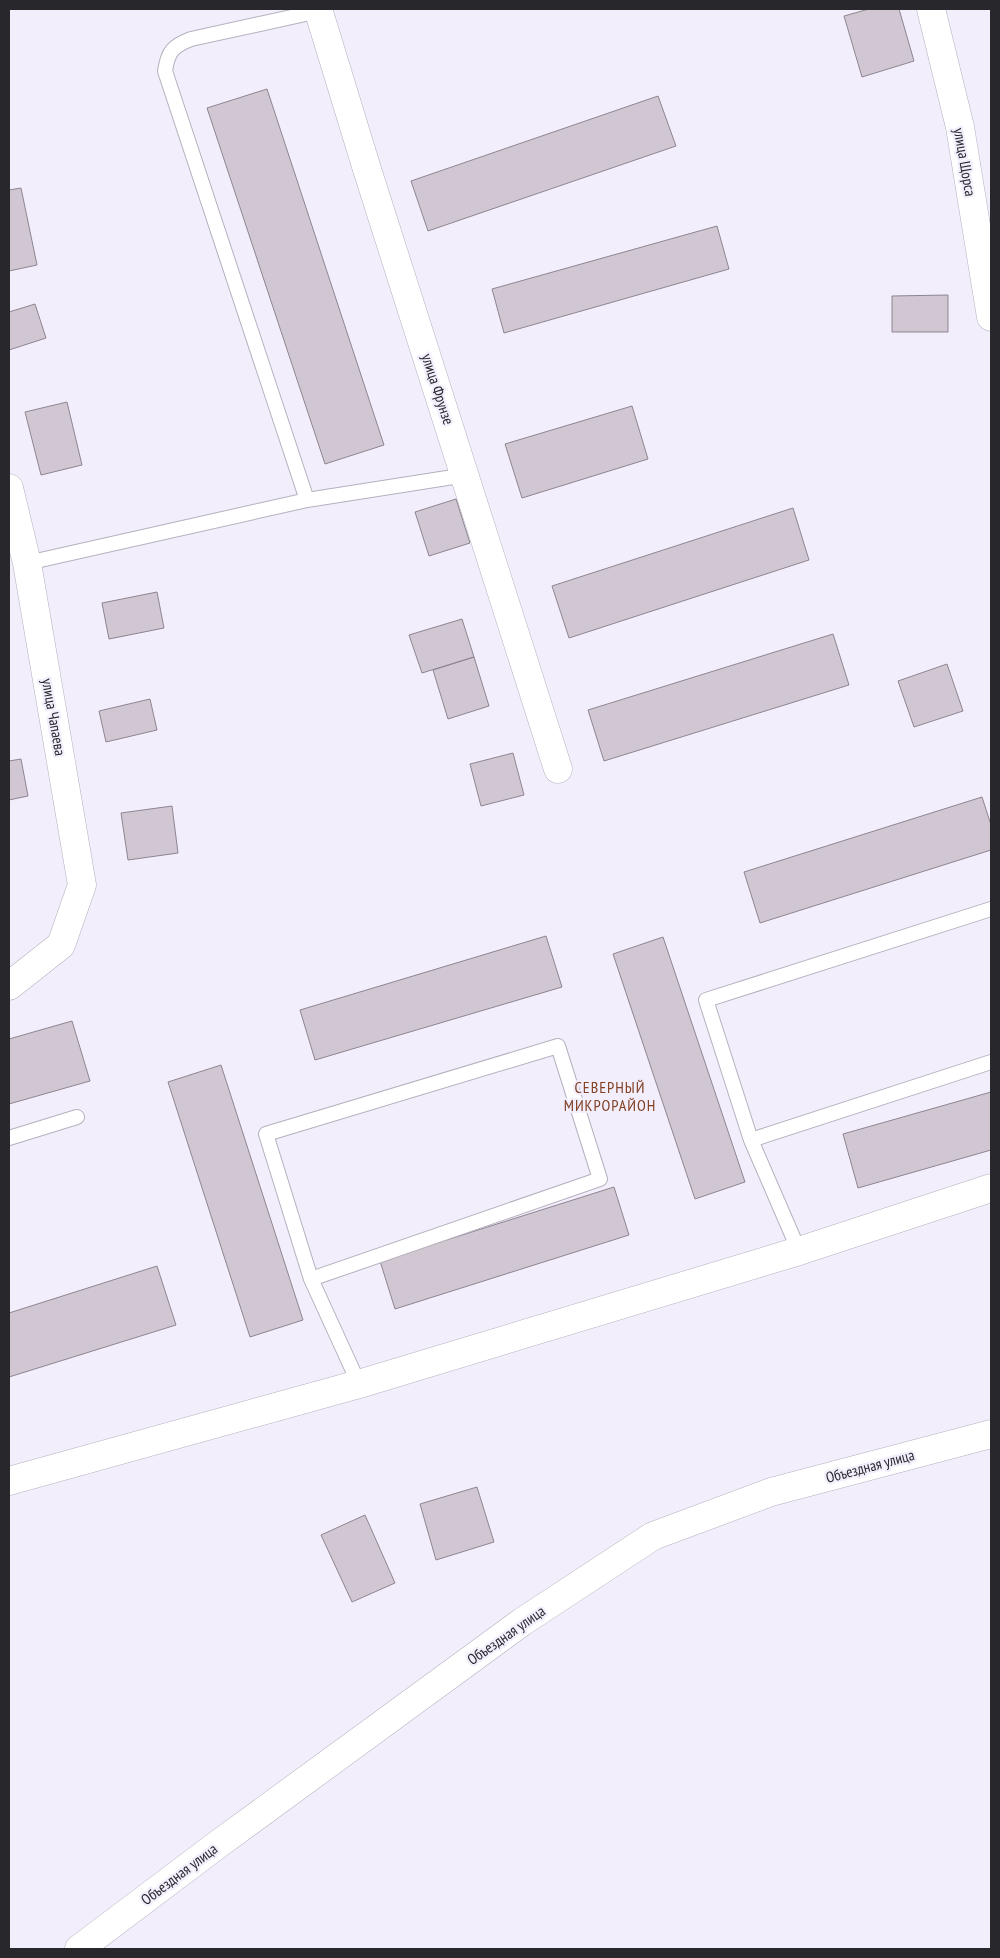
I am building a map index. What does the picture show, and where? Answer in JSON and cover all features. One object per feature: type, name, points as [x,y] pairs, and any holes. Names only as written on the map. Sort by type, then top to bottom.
[{"type":"street","name":"улица Щорса","points":[[931,9],[960,127],[991,317]]},
{"type":"street","name":"улица Фрунзе","points":[[318,10],[558,769]]},
{"type":"street","name":"улица Чапаева","points":[[9,488],[23,581],[82,885],[61,945],[9,986]]},
{"type":"street","points":[[9,1480],[359,1384],[799,1251],[991,1188]]},
{"type":"street","name":"Объездная улица","points":[[79,1949],[217,1845],[522,1622],[653,1536],[771,1492],[991,1434]]},
{"type":"lane","points":[[307,500],[165,71],[167,58],[176,45],[191,39],[318,10]]},
{"type":"lane","points":[[23,581],[307,500],[466,475]]},
{"type":"lane","points":[[799,1251],[751,1140],[706,1000],[991,909]]},
{"type":"lane","points":[[311,1279],[600,1179],[558,1046],[266,1134],[311,1279],[359,1384]]},
{"type":"lane","points":[[751,1140],[991,1062]]},
{"type":"lane","points":[[9,1138],[77,1117]]},
{"type":"building","points":[[869,9],[899,9],[914,61],[862,77],[844,16]]},
{"type":"building","points":[[267,89],[384,445],[325,464],[207,108]]},
{"type":"building","points":[[658,96],[676,146],[428,231],[411,181]]},
{"type":"building","points":[[21,188],[37,265],[9,271],[9,190]]},
{"type":"building","points":[[717,226],[729,269],[504,333],[492,289]]},
{"type":"building","points":[[948,295],[948,332],[892,332],[892,296]]},
{"type":"building","points":[[35,304],[46,338],[9,350],[9,312]]},
{"type":"building","points":[[67,402],[82,465],[41,475],[25,412]]},
{"type":"building","points":[[632,406],[648,459],[522,498],[505,444]]},
{"type":"building","points":[[456,499],[470,543],[429,556],[415,512]]},
{"type":"building","points":[[793,508],[809,560],[569,638],[552,586]]},
{"type":"building","points":[[157,592],[164,628],[109,639],[102,603]]},
{"type":"building","points":[[462,619],[474,657],[422,673],[409,635]]},
{"type":"building","points":[[833,634],[849,685],[604,761],[588,710]]},
{"type":"building","points":[[474,657],[489,706],[448,719],[433,670]]},
{"type":"building","points":[[947,664],[963,711],[914,727],[898,681]]},
{"type":"building","points":[[150,699],[157,730],[106,742],[99,711]]},
{"type":"building","points":[[513,753],[524,795],[481,806],[470,764]]},
{"type":"building","points":[[21,759],[28,796],[9,800],[9,761]]},
{"type":"building","points":[[982,797],[991,825],[991,850],[760,923],[744,872]]},
{"type":"building","points":[[172,806],[178,853],[128,860],[121,813]]},
{"type":"building","points":[[546,936],[562,987],[315,1060],[300,1010]]},
{"type":"building","points":[[663,937],[745,1182],[695,1199],[613,954]]},
{"type":"building","points":[[72,1021],[90,1081],[9,1104],[9,1039]]},
{"type":"building","points":[[221,1065],[303,1320],[250,1337],[168,1082]]},
{"type":"building","points":[[991,1092],[991,1150],[858,1188],[843,1134]]},
{"type":"building","points":[[614,1187],[629,1235],[395,1309],[380,1261]]},
{"type":"building","points":[[157,1266],[176,1325],[9,1377],[9,1313]]},
{"type":"building","points":[[477,1487],[494,1542],[436,1560],[420,1504]]},
{"type":"building","points":[[365,1515],[395,1583],[352,1602],[321,1535]]},
{"type":"district","name":"СЕВЕРНЫЙ МИКРОРАЙОН","points":[[610,1096]]}]
